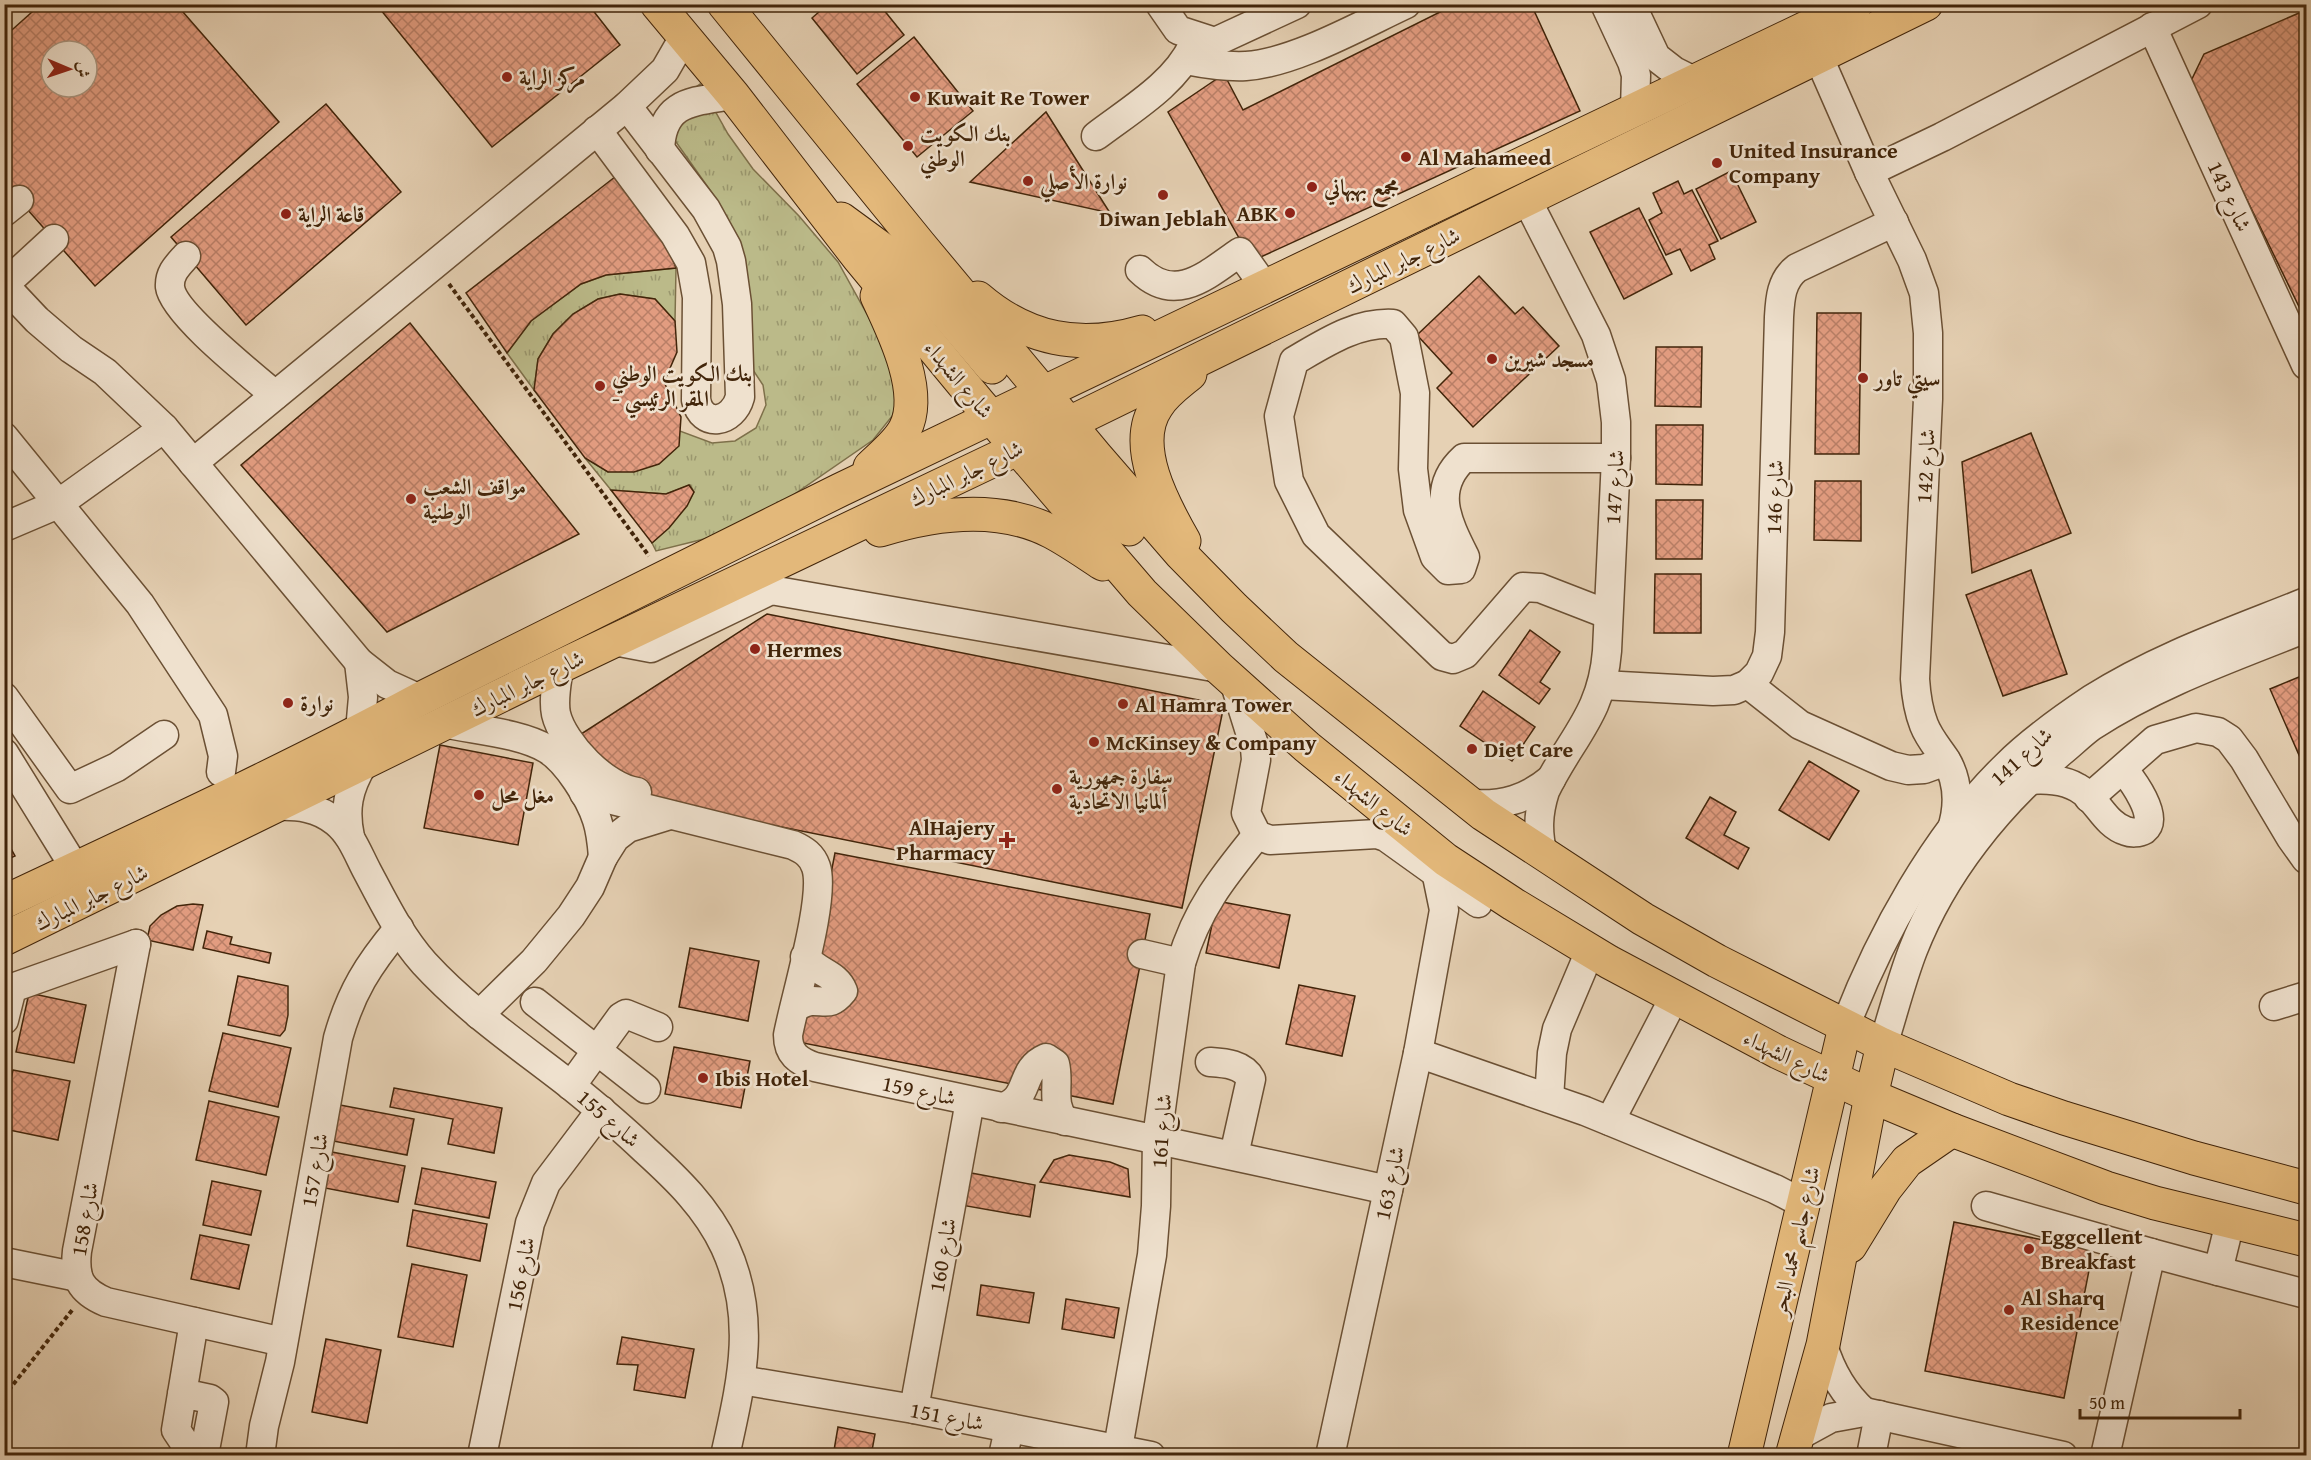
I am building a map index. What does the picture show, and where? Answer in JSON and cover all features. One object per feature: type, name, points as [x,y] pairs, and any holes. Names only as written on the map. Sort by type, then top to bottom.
[{"type":"main road","name":"شارع الشهداء","points":[[657,4],[733,95],[858,256],[991,418]]},
{"type":"main road","points":[[724,4],[920,245],[1034,398],[1043,421],[1057,424],[1043,435]]},
{"type":"main road","name":"شارع جابر المبارك","points":[[4,902],[232,795],[840,490],[1856,4]]},
{"type":"main road","name":"شارع جابر المبارك","points":[[4,939],[559,667],[1043,435],[1926,4]]},
{"type":"main road","points":[[814,200],[862,232],[908,268],[1034,398]]},
{"type":"main road","points":[[920,245],[999,314],[1052,338],[1086,342],[1121,338],[1232,303]]},
{"type":"main road","points":[[840,490],[895,443],[905,428],[911,406],[909,384],[902,358],[858,256]]},
{"type":"main road","points":[[1225,599],[1185,543],[1172,518],[1153,474],[1146,446],[1151,417],[1165,396],[1192,372],[1235,341]]},
{"type":"main road","points":[[991,418],[1008,414],[1028,420],[1043,435],[1137,505],[1225,599],[1286,657],[1472,804],[1544,855],[1643,919],[1883,1046],[2009,1099],[2064,1119],[2194,1158],[2307,1188]]},
{"type":"main road","name":"شارع الشهداء","points":[[1043,435],[1142,593],[1226,674],[1307,747],[1446,860],[1513,904],[1600,957],[1674,998],[1778,1052],[1871,1096],[1952,1130],[2106,1188],[2230,1222],[2307,1240]]},
{"type":"main road","points":[[785,560],[908,522],[951,515],[986,513],[1021,520],[1050,531],[1103,564],[1142,593]]},
{"type":"main road","points":[[1600,957],[1620,966],[1631,965],[1641,960],[1648,951],[1651,940],[1649,928],[1643,919]]},
{"type":"main road","name":"شارع جاسم محمد البحر","points":[[1744,1455],[1845,1027]]},
{"type":"main road","name":"شارع جاسم محمد البحر","points":[[1795,1446],[1823,1345],[1871,1096],[1883,1046]]},
{"type":"main road","points":[[1838,1266],[1885,1189],[1907,1161],[1952,1130]]},
{"type":"street","points":[[1160,4],[1191,49],[1218,66],[1247,66],[1295,55],[1406,4]]},
{"type":"street","points":[[1096,136],[1151,93],[1191,49],[1215,42],[1297,4]]},
{"type":"street","points":[[1605,4],[1636,75],[1635,110]]},
{"type":"street","points":[[1631,4],[1656,57],[1674,71],[1694,81]]},
{"type":"street","points":[[1869,172],[1942,137],[2198,4]]},
{"type":"street","name":"شارع 143","points":[[2152,27],[2307,365]]},
{"type":"street","points":[[193,463],[627,106],[665,70],[684,37]]},
{"type":"street","name":"شارع 142","points":[[1819,58],[1869,172],[1912,260],[1924,293],[1927,314],[1928,399],[1915,679],[1919,712],[1924,726],[1947,763],[1953,778],[1956,810],[1951,832]]},
{"type":"street","points":[[660,150],[663,128],[673,111],[691,102],[733,95]]},
{"type":"street","points":[[597,130],[675,235],[691,262],[697,297],[695,390],[698,409],[704,416],[713,419],[723,419],[732,415],[738,407],[740,397],[739,362],[735,284],[727,247],[706,209],[627,106]]},
{"type":"street","name":"شارع 147","points":[[1527,200],[1596,335],[1606,363],[1614,400],[1616,458],[1607,651],[1602,685],[1587,721],[1551,778],[1541,803],[1538,829],[1544,855]]},
{"type":"street","name":"شارع 146","points":[[1748,684],[1764,664],[1769,642],[1779,317],[1782,290],[1790,275],[1797,268],[1894,222]]},
{"type":"street","points":[[54,239],[4,285],[37,320],[71,349],[105,372],[164,428],[359,662],[387,684],[420,699]]},
{"type":"street","points":[[1140,270],[1149,279],[1160,284],[1185,285],[1203,278],[1240,252],[1265,287]]},
{"type":"street","points":[[186,256],[172,273],[170,285],[173,297],[190,319],[275,396]]},
{"type":"street","points":[[1607,614],[1540,588],[1523,587],[1465,654],[1453,659],[1442,656],[1316,535],[1289,481],[1279,416],[1294,361],[1340,335],[1376,323],[1393,324],[1404,337],[1415,393],[1413,469],[1418,510],[1435,557],[1448,570],[1461,569],[1465,557],[1444,510],[1447,481],[1454,467],[1464,458],[1616,458]]},
{"type":"street","points":[[697,358],[719,351],[739,362]]},
{"type":"street","points":[[4,527],[58,504],[164,428]]},
{"type":"street","points":[[4,437],[140,604],[213,715],[223,756],[221,772]]},
{"type":"street","points":[[771,590],[785,560]]},
{"type":"street","points":[[614,641],[651,648],[771,590],[1226,674],[1255,748],[1256,760],[1246,813],[1257,835],[1270,840],[1377,834],[1386,837],[1437,876],[1478,903]]},
{"type":"street","name":"شارع 141","points":[[1883,1046],[1914,949],[1945,885],[2002,808],[2018,772],[2060,722],[2093,699],[2127,680],[2193,648],[2307,602]]},
{"type":"street","name":"شارع 141","points":[[1845,1027],[1860,988],[1895,919],[1922,873],[1989,783],[2018,772],[2155,690],[2307,628]]},
{"type":"street","points":[[359,662],[363,697],[360,731]]},
{"type":"street","points":[[559,667],[555,711],[560,728],[585,758],[605,779],[626,790],[678,805]]},
{"type":"street","points":[[1602,685],[1713,691],[1734,690],[1748,684],[1800,725],[1891,765],[1908,770],[1924,769],[1947,763],[1972,773],[1995,770],[2018,772],[2052,780],[2085,794]]},
{"type":"street","points":[[4,697],[70,789],[117,766],[164,735]]},
{"type":"street","points":[[444,723],[512,737],[548,750],[560,759],[584,793],[597,819],[603,857]]},
{"type":"street","points":[[2091,727],[2081,746],[2079,771],[2085,794],[2103,816],[2125,831],[2138,833],[2145,829],[2149,822],[2145,802],[2123,769]]},
{"type":"street","points":[[2085,794],[2123,769],[2155,740],[2196,728],[2218,732],[2229,739],[2244,759],[2291,838],[2307,860]]},
{"type":"street","points":[[4,753],[75,868]]},
{"type":"street","name":"شارع 155","points":[[350,837],[346,819],[347,799],[353,780],[363,764]]},
{"type":"street","name":"شارع 147","points":[[1472,804],[1500,804],[1514,801],[1534,792],[1551,778]]},
{"type":"street","name":"شارع 159","points":[[584,793],[678,805],[793,845],[808,853],[815,865],[818,886],[816,909],[788,1040],[790,1051],[799,1061],[815,1067],[1001,1108],[1157,1138],[1388,1190]]},
{"type":"street","name":"شارع 155","points":[[276,806],[297,805],[317,811],[336,822],[350,837],[399,928],[428,966],[479,1015],[601,1110],[676,1178],[697,1202],[724,1246],[733,1267],[743,1306],[744,1358],[725,1455]]},
{"type":"street","points":[[479,1015],[534,961],[572,916],[615,838],[628,828],[678,805]]},
{"type":"street","name":"شارع 161","points":[[1118,1448],[1152,1255],[1156,1206],[1157,1138],[1180,963],[1189,937],[1212,893],[1257,835]]},
{"type":"street","name":"شارع 163","points":[[1330,1455],[1418,1053],[1444,910],[1437,876]]},
{"type":"street","points":[[1444,910],[1478,903],[1513,904]]},
{"type":"street","name":"شارع 157","points":[[260,1455],[264,1426],[283,1342],[338,1038],[355,988],[375,957],[399,928]]},
{"type":"street","name":"شارع 158","points":[[5,1019],[12,988],[136,944],[77,1251],[83,1285]]},
{"type":"street","points":[[1142,954],[1180,963]]},
{"type":"street","points":[[795,1006],[811,1001],[826,1003],[836,999],[843,991],[834,977],[819,971],[805,957]]},
{"type":"street","points":[[1549,1098],[1552,1053],[1557,1029],[1600,957]]},
{"type":"street","points":[[2274,1006],[2307,996]]},
{"type":"street","points":[[1610,1121],[1674,998]]},
{"type":"street","points":[[535,1002],[646,1089]]},
{"type":"street","points":[[571,1086],[615,1023],[626,1014],[658,1027]]},
{"type":"street","points":[[1418,1053],[1610,1121],[1804,1204]]},
{"type":"street","points":[[1001,1108],[1013,1105],[1022,1095],[1029,1071],[1036,1062],[1046,1058],[1055,1064],[1058,1076],[1055,1100],[1057,1112],[1065,1121]]},
{"type":"street","points":[[1210,1062],[1230,1064],[1249,1075],[1251,1079],[1234,1155]]},
{"type":"street","name":"شارع 160","points":[[914,1409],[970,1101]]},
{"type":"street","name":"شارع 156","points":[[482,1455],[530,1223],[546,1183],[601,1110]]},
{"type":"street","points":[[1986,1206],[2307,1294]]},
{"type":"street","points":[[2218,1271],[2230,1222]]},
{"type":"street","points":[[2105,1455],[2151,1253]]},
{"type":"street","points":[[4,1262],[83,1285],[106,1302],[283,1342]]},
{"type":"street","points":[[182,1393],[194,1322]]},
{"type":"street","points":[[1823,1345],[1827,1361],[1842,1390],[1871,1413],[1986,1447],[2063,1455]]},
{"type":"street","name":"شارع 151","points":[[741,1380],[914,1409],[1006,1442],[1118,1448],[1151,1455]]},
{"type":"street","points":[[1795,1446],[1831,1418],[1871,1413]]},
{"type":"street","points":[[1871,1413],[1871,1455]]},
{"type":"path","points":[[434,264],[665,577]]},
{"type":"path","points":[[4,1396],[76,1305],[83,1285]]},
{"type":"green space","points":[[700,84],[728,134],[753,169],[799,216],[838,262],[895,365],[897,410],[873,440],[757,520],[704,539],[656,551],[652,543],[670,526],[685,506],[694,492],[690,485],[666,494],[611,490],[585,458],[608,472],[680,431],[712,443],[735,441],[756,428],[766,405],[763,385],[751,367],[739,250],[712,193],[657,115]]},
{"type":"green space","points":[[676,268],[675,321],[655,299],[620,294],[598,299],[573,314],[553,334],[538,359],[534,390],[507,353],[531,321],[581,284],[606,275]]},
{"type":"building","points":[[41,4],[176,4],[279,122],[95,286],[4,183],[4,37]]},
{"type":"building","name":"مركز الراية","points":[[376,4],[588,4],[620,45],[492,147]]},
{"type":"building","points":[[828,4],[879,4],[904,35],[857,74],[812,18]]},
{"type":"building","name":"مجمع بهبهاني","points":[[1456,4],[1531,4],[1580,111],[1252,261],[1168,112],[1224,74],[1243,110]]},
{"type":"building","points":[[2306,10],[2306,321],[2190,83],[2204,54]]},
{"type":"building","name":"Kuwait Re Tower","points":[[914,37],[973,111],[917,157],[857,84]]},
{"type":"building","name":"قاعة الراية","points":[[326,104],[401,192],[246,325],[171,237]]},
{"type":"building","points":[[1046,112],[1110,213],[970,182]]},
{"type":"building","points":[[1731,171],[1756,222],[1721,239],[1696,189]]},
{"type":"building","points":[[620,173],[668,246],[676,268],[606,275],[581,284],[531,321],[507,353],[466,293]]},
{"type":"building","points":[[1678,181],[1684,194],[1692,190],[1718,241],[1709,245],[1715,259],[1691,271],[1680,249],[1666,255],[1649,220],[1662,213],[1653,193]]},
{"type":"building","points":[[1639,208],[1672,274],[1624,299],[1590,232]]},
{"type":"building","name":"مسجد شيرين","points":[[1479,276],[1515,314],[1523,307],[1559,346],[1473,427],[1437,388],[1452,373],[1417,335]]},
{"type":"building","name":"بنك الكويت الوطني - المقر الرئيسي","points":[[620,294],[655,299],[675,321],[677,352],[664,382],[681,417],[679,446],[659,464],[634,472],[608,472],[585,458],[534,390],[538,359],[553,334],[573,314],[598,299]]},
{"type":"building","points":[[1817,313],[1861,313],[1859,454],[1815,454]]},
{"type":"building","name":"مواقف الشعب الوطنية","points":[[410,323],[579,534],[387,632],[241,465]]},
{"type":"building","points":[[1656,347],[1702,347],[1701,407],[1655,406]]},
{"type":"building","points":[[1656,425],[1703,425],[1702,485],[1656,484]]},
{"type":"building","points":[[2031,433],[2071,533],[1972,573],[1962,462]]},
{"type":"building","points":[[1815,481],[1861,481],[1861,541],[1814,540]]},
{"type":"building","points":[[689,485],[694,492],[687,506],[669,528],[652,543],[611,490],[666,494]]},
{"type":"building","points":[[1656,500],[1703,500],[1702,559],[1656,559]]},
{"type":"building","points":[[2031,570],[2067,674],[2003,696],[1966,595]]},
{"type":"building","points":[[1655,574],[1701,574],[1701,633],[1654,633]]},
{"type":"building","points":[[767,614],[1224,705],[1182,908],[618,794],[578,736]]},
{"type":"building","points":[[1530,630],[1560,652],[1540,682],[1550,689],[1539,704],[1499,675]]},
{"type":"building","points":[[2306,674],[2306,771],[2270,689]]},
{"type":"building","points":[[1483,691],[1535,727],[1512,761],[1460,726]]},
{"type":"building","name":"مغل محل","points":[[440,745],[533,763],[518,845],[424,828]]},
{"type":"building","points":[[1809,761],[1859,791],[1829,840],[1779,810]]},
{"type":"building","points":[[1710,797],[1736,812],[1724,835],[1749,848],[1738,869],[1686,838]]},
{"type":"building","points":[[4,836],[15,856],[4,861]]},
{"type":"building","points":[[835,853],[1150,914],[1113,1104],[798,1042]]},
{"type":"building","points":[[1217,901],[1290,915],[1279,968],[1206,953]]},
{"type":"building","points":[[203,905],[193,950],[147,940],[150,926],[161,915],[177,906]]},
{"type":"building","points":[[207,931],[232,937],[230,944],[271,953],[269,963],[203,948]]},
{"type":"building","points":[[690,948],[759,961],[748,1021],[679,1007]]},
{"type":"building","points":[[238,976],[288,986],[288,1015],[285,1030],[280,1036],[228,1025]]},
{"type":"building","points":[[1299,985],[1355,996],[1342,1056],[1286,1044]]},
{"type":"building","points":[[29,993],[86,1005],[74,1063],[16,1052]]},
{"type":"building","points":[[223,1033],[291,1048],[278,1107],[209,1091]]},
{"type":"building","points":[[674,1047],[750,1061],[741,1108],[665,1094]]},
{"type":"building","points":[[13,1070],[70,1081],[58,1140],[4,1129],[4,1111]]},
{"type":"building","points":[[394,1088],[502,1108],[494,1153],[448,1144],[453,1119],[390,1107]]},
{"type":"building","points":[[209,1101],[279,1117],[266,1175],[196,1160]]},
{"type":"building","points":[[340,1105],[414,1119],[407,1155],[333,1141]]},
{"type":"building","points":[[332,1152],[405,1166],[398,1202],[325,1188]]},
{"type":"building","points":[[1069,1155],[1110,1162],[1128,1169],[1130,1197],[1040,1182],[1054,1160]]},
{"type":"building","points":[[422,1168],[496,1182],[489,1218],[415,1204]]},
{"type":"building","points":[[966,1172],[1035,1185],[1030,1217],[961,1205]]},
{"type":"building","points":[[212,1181],[261,1191],[251,1235],[203,1225]]},
{"type":"building","points":[[413,1210],[487,1224],[480,1261],[407,1246]]},
{"type":"building","name":"Al Sharq Residence","points":[[1954,1222],[2093,1250],[2064,1398],[1925,1371]]},
{"type":"building","points":[[200,1235],[249,1245],[239,1289],[191,1279]]},
{"type":"building","points":[[412,1264],[467,1275],[453,1347],[398,1337]]},
{"type":"building","points":[[981,1285],[1034,1293],[1029,1323],[977,1315]]},
{"type":"building","points":[[1066,1299],[1119,1308],[1114,1338],[1062,1329]]},
{"type":"building","points":[[622,1337],[694,1349],[685,1398],[634,1390],[638,1365],[617,1364]]},
{"type":"building","points":[[326,1339],[381,1350],[367,1423],[312,1412]]},
{"type":"building","points":[[838,1427],[875,1434],[871,1456],[833,1456]]},
{"type":"place","name":"مركز الراية","points":[[507,77]]},
{"type":"place","name":"Kuwait Re Tower","points":[[915,97]]},
{"type":"place","name":"بنك الكويت الوطني","points":[[908,146]]},
{"type":"place","name":"Al Mahameed","points":[[1406,157]]},
{"type":"place","name":"United Insurance Company","points":[[1717,163]]},
{"type":"place","name":"نوارة الأصلي","points":[[1028,181]]},
{"type":"place","name":"مجمع بهبهاني","points":[[1312,187]]},
{"type":"place","name":"Diwan Jeblah","points":[[1163,195]]},
{"type":"place","name":"ABK","points":[[1290,213]]},
{"type":"place","name":"قاعة الراية","points":[[286,214]]},
{"type":"place","name":"مسجد شيرين","points":[[1492,359]]},
{"type":"place","name":"سيتي تاور","points":[[1863,378]]},
{"type":"place","name":"بنك الكويت الوطني - المقر الرئيسي","points":[[600,386]]},
{"type":"place","name":"مواقف الشعب الوطنية","points":[[411,499]]},
{"type":"place","name":"Hermes","points":[[755,649]]},
{"type":"place","name":"نوارة","points":[[288,703]]},
{"type":"place","name":"Al Hamra Tower","points":[[1123,704]]},
{"type":"place","name":"McKinsey & Company","points":[[1094,742]]},
{"type":"place","name":"Diet Care","points":[[1472,749]]},
{"type":"place","name":"سفارة جمهورية ألمانيا الاتحادية","points":[[1057,789]]},
{"type":"place","name":"مغل محل","points":[[479,795]]},
{"type":"place","name":"AlHajery Pharmacy","points":[[1007,840]]},
{"type":"place","name":"Ibis Hotel","points":[[703,1078]]},
{"type":"place","name":"Eggcellent Breakfast","points":[[2029,1249]]},
{"type":"place","name":"Al Sharq Residence","points":[[2009,1310]]}]
